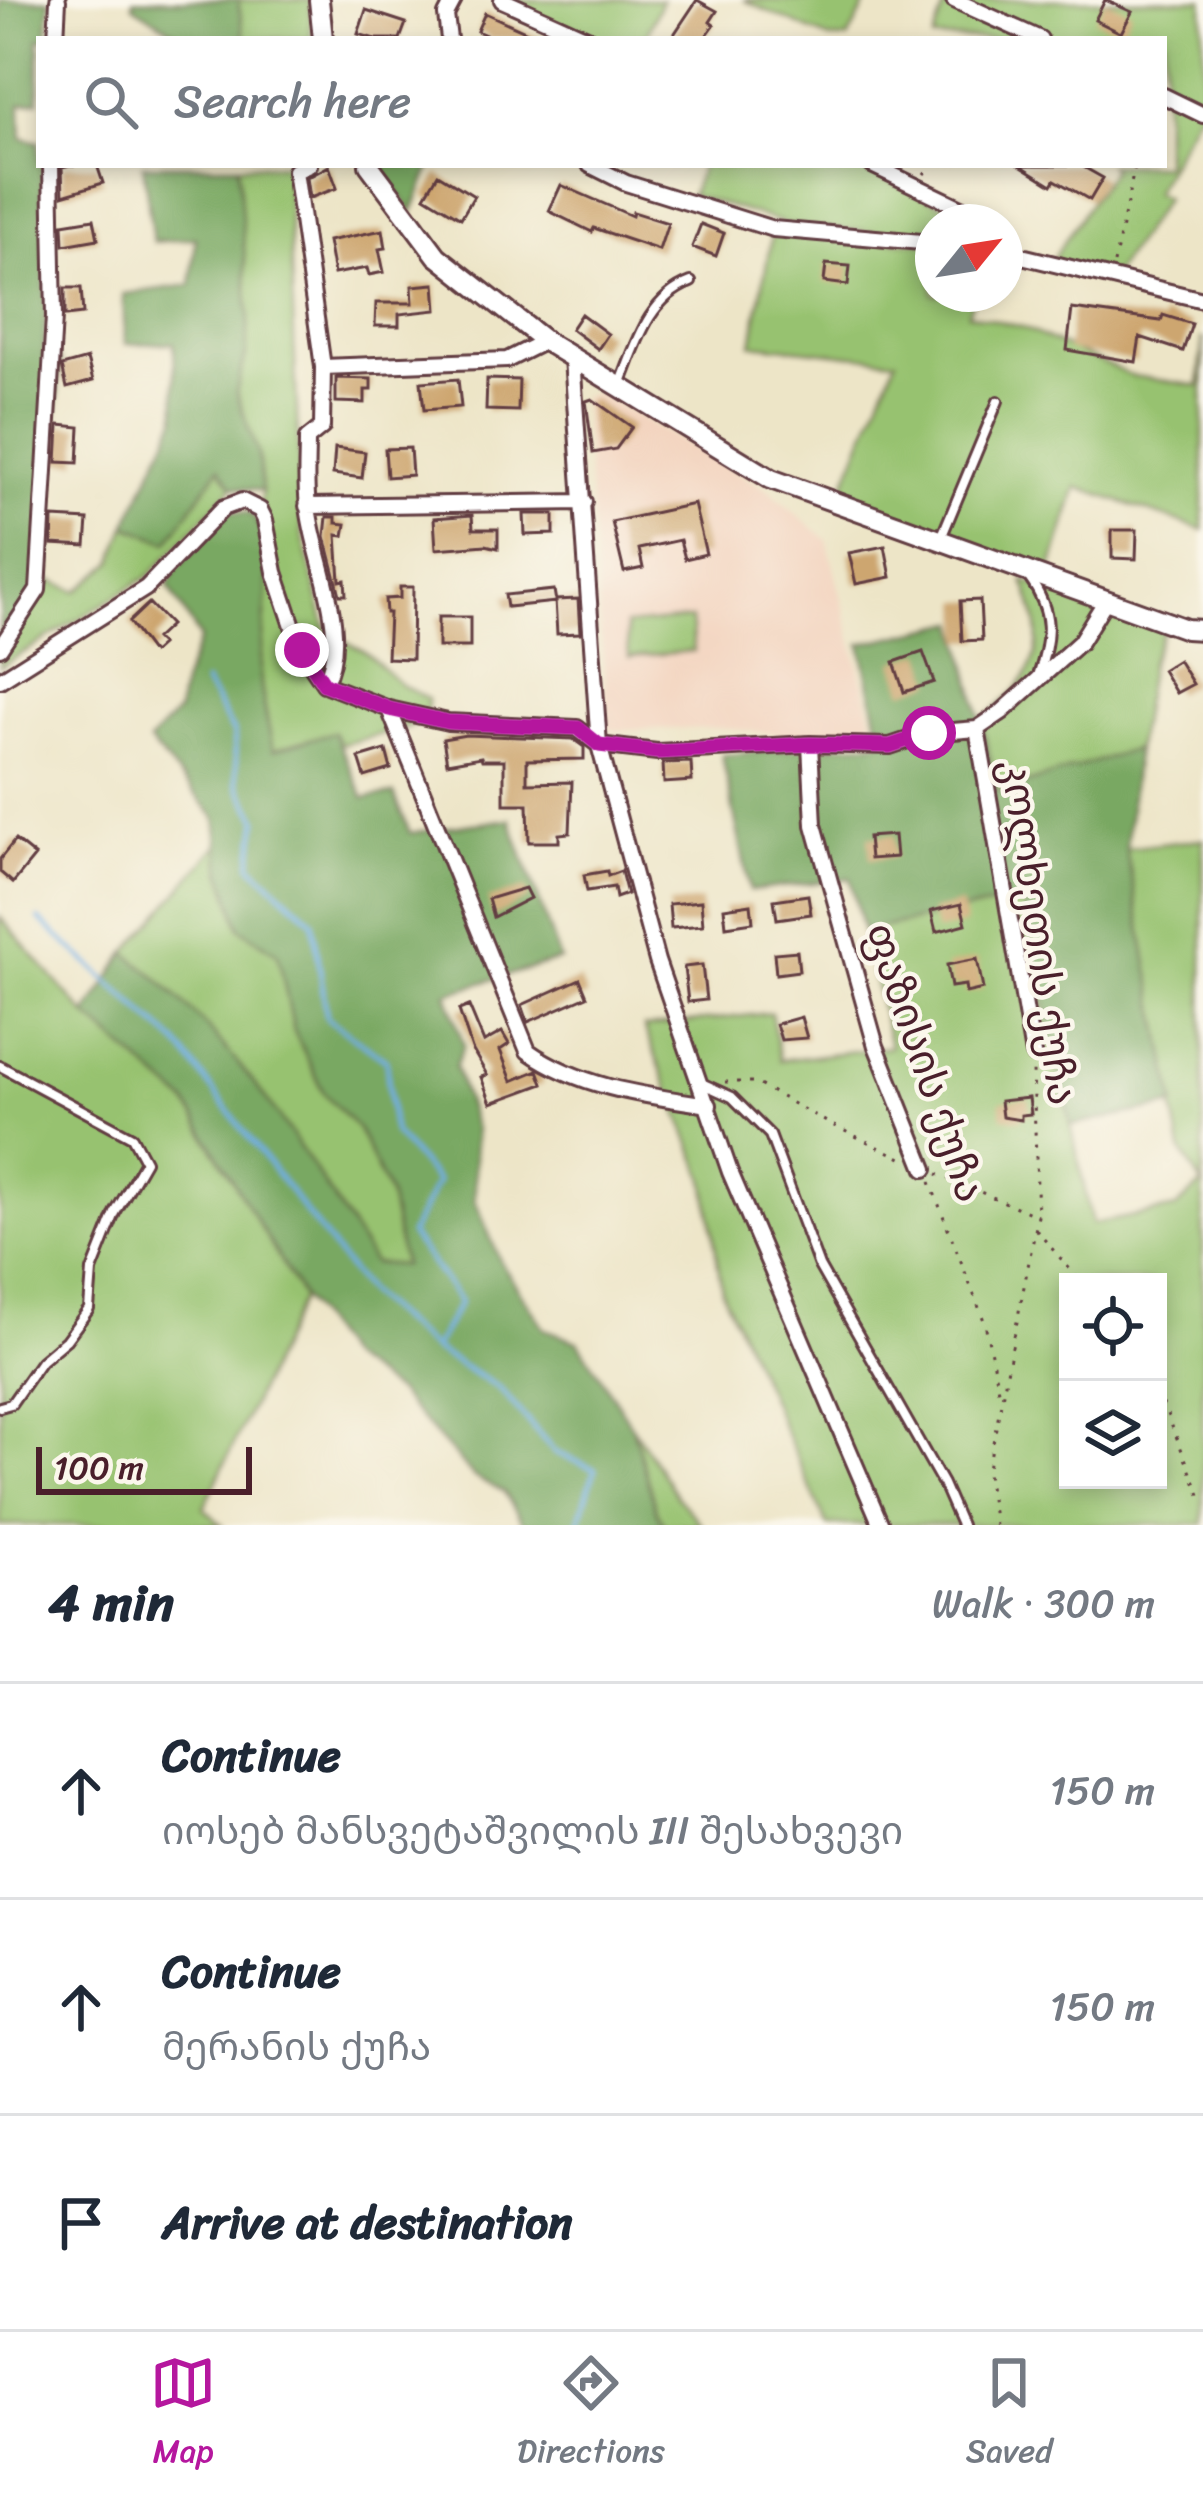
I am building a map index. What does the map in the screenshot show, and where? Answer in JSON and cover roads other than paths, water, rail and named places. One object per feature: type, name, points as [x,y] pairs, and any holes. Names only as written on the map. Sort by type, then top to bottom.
[{"type":"main road","points":[[320,0],[323,36]]},
{"type":"main road","points":[[371,168],[437,256],[545,341],[771,479],[1186,628],[1203,630]]},
{"type":"street","points":[[56,36],[58,0]]},
{"type":"street","points":[[449,36],[446,15],[454,0]]},
{"type":"street","points":[[502,0],[583,36]]},
{"type":"street","points":[[954,0],[1033,36]]},
{"type":"street","points":[[1167,97],[1203,115]]},
{"type":"street","points":[[0,649],[38,590],[54,317],[51,168]]},
{"type":"street","points":[[302,168],[295,171],[323,367],[322,427],[308,439],[308,506],[336,645],[333,669],[324,684]]},
{"type":"street","points":[[596,168],[626,183],[773,229],[915,241]]},
{"type":"street","points":[[878,168],[955,204]]},
{"type":"street","points":[[1023,256],[1203,300]]},
{"type":"street","points":[[323,367],[507,361],[545,341]]},
{"type":"street","points":[[572,358],[599,745],[657,961],[730,1172],[881,1525]]},
{"type":"street","points":[[0,680],[146,588],[223,508],[242,501],[260,510],[265,520],[275,572],[302,650],[324,684],[389,709],[448,722],[578,728],[599,745],[657,752],[810,744],[890,746],[929,733],[977,729],[1080,642],[1106,600]]},
{"type":"street","points":[[308,506],[584,502]]},
{"type":"street","points":[[389,709],[529,1051],[548,1065],[633,1094],[709,1105]]},
{"type":"street","name":"კოლხეთის ქუჩა","points":[[977,729],[1033,1054]]},
{"type":"street","name":"ფაზისის ქუჩა","points":[[810,744],[814,825],[876,1046],[926,1169]]},
{"type":"lane","points":[[619,387],[648,317],[673,289],[692,282]]},
{"type":"lane","points":[[940,539],[998,401]]},
{"type":"lane","points":[[1021,568],[1037,590],[1049,620],[1050,641],[1035,683]]},
{"type":"lane","points":[[0,1066],[132,1137],[145,1161],[115,1214],[92,1270],[89,1309],[66,1340],[41,1361],[10,1404],[0,1407]]},
{"type":"lane","points":[[699,1082],[732,1097],[770,1135],[818,1266],[943,1484],[961,1525]]},
{"type":"waterway","points":[[205,683],[234,733],[237,784],[258,819],[251,865],[313,921],[327,1018],[386,1060],[393,1131],[437,1182],[410,1234],[460,1302],[433,1349],[499,1388],[554,1452],[595,1469],[578,1525]]},
{"type":"waterway","points":[[39,919],[177,1043],[367,1293],[433,1349]]}]
